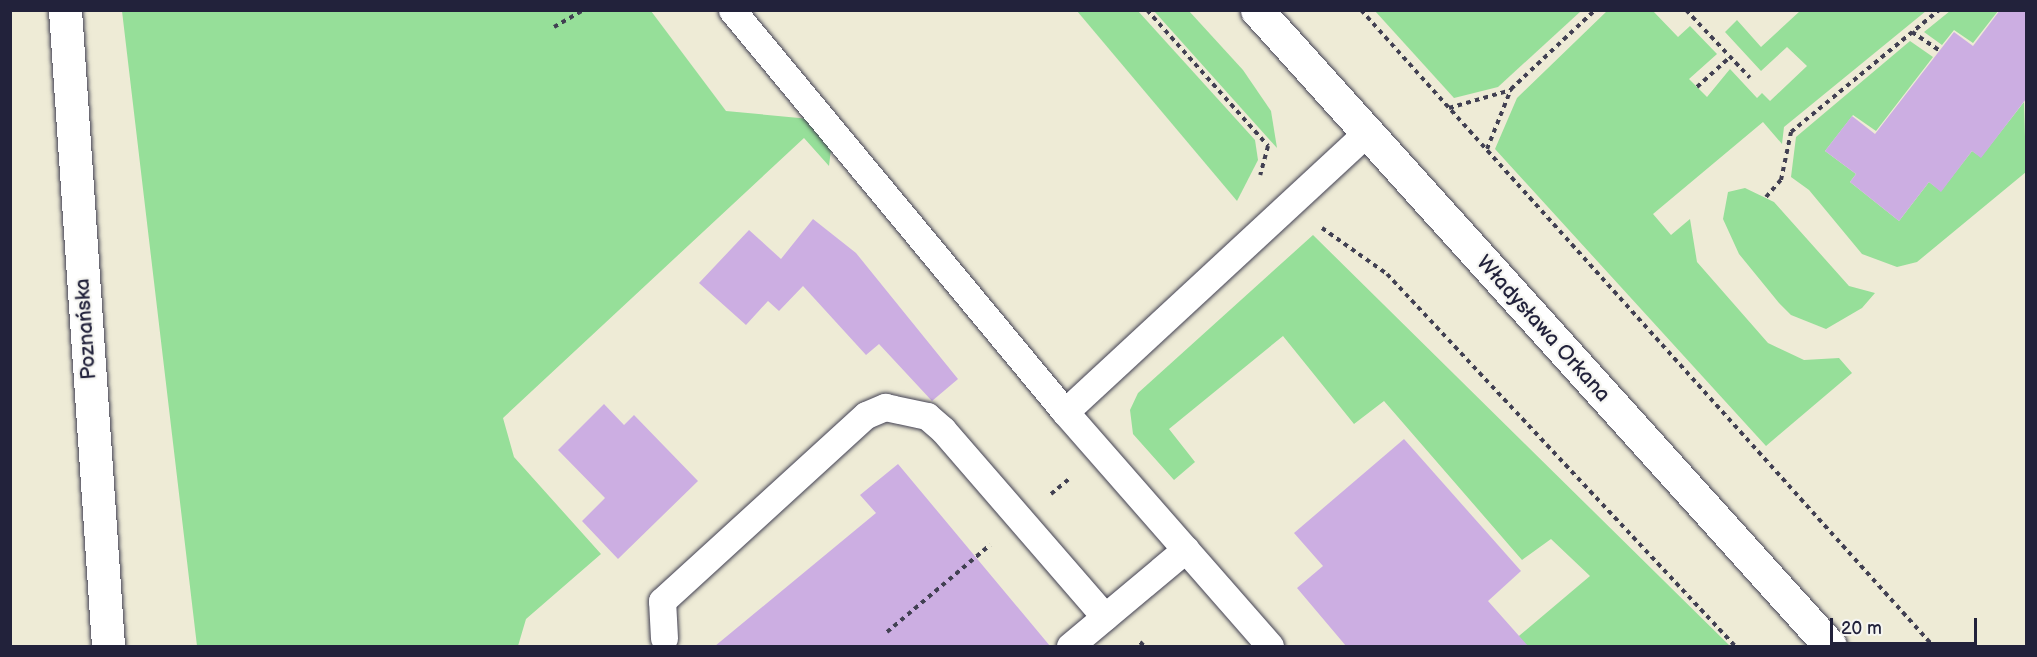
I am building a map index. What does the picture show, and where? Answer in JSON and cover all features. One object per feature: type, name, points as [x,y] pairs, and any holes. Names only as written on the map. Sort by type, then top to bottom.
[{"type":"street","name":"Poznańska","points":[[65,10],[108,646]]},
{"type":"street","name":"Władysława Orkana","points":[[1257,10],[1830,646]]},
{"type":"lane","points":[[732,10],[995,311],[1065,412],[1270,646]]},
{"type":"lane","points":[[1065,412],[1283,207],[1366,133]]},
{"type":"lane","points":[[664,638],[662,601],[866,415],[885,407],[927,416],[943,429],[1105,617]]},
{"type":"lane","points":[[1070,646],[1186,549]]},
{"type":"path","points":[[554,27],[584,10]]},
{"type":"path","points":[[1147,10],[1268,146],[1257,181],[1306,229],[1323,228],[1387,274],[1735,646]]},
{"type":"path","points":[[1361,10],[1933,646]]},
{"type":"path","points":[[1487,149],[1511,89],[1595,10]]},
{"type":"path","points":[[1686,10],[1750,78]]},
{"type":"path","points":[[1766,197],[1781,180],[1791,132],[1939,10]]},
{"type":"path","points":[[1912,32],[1940,51]]},
{"type":"path","points":[[1697,87],[1730,57]]},
{"type":"path","points":[[1448,108],[1511,89]]},
{"type":"path","points":[[887,632],[987,548]]},
{"type":"path","points":[[1140,642],[1144,646]]},
{"type":"green space","points":[[122,11],[651,11],[726,111],[810,119],[832,141],[829,166],[804,138],[503,418],[514,457],[601,554],[526,619],[518,646],[197,646]]},
{"type":"green space","points":[[1077,11],[1138,11],[1255,140],[1258,160],[1237,201]]},
{"type":"green space","points":[[1154,11],[1189,11],[1243,70],[1271,111],[1277,148]]},
{"type":"green space","points":[[1375,11],[1581,11],[1498,87],[1454,98]]},
{"type":"green space","points":[[1607,11],[1653,11],[1678,37],[1690,26],[1717,54],[1689,79],[1707,97],[1730,69],[1757,98],[1762,93],[1770,101],[1807,66],[1787,47],[1761,71],[1725,32],[1737,20],[1761,47],[1800,11],[1926,11],[1784,127],[1782,144],[1763,122],[1653,214],[1671,235],[1690,219],[1697,262],[1768,343],[1804,360],[1839,358],[1852,373],[1766,446],[1495,149],[1517,98]]},
{"type":"green space","points":[[1950,11],[1998,11],[1973,43],[1954,30],[1942,45],[1924,32]]},
{"type":"green space","points":[[1910,41],[1933,57],[1876,131],[1853,115],[1825,151],[1856,174],[1850,182],[1899,221],[1929,182],[1941,191],[1972,151],[1981,157],[2024,102],[2026,172],[1917,262],[1897,267],[1862,254],[1809,190],[1791,177],[1796,137]]},
{"type":"green space","points":[[1745,188],[1774,202],[1849,286],[1875,293],[1862,308],[1826,329],[1791,315],[1779,303],[1739,254],[1723,219],[1728,192]]},
{"type":"green space","points":[[1313,235],[1730,646],[1507,646],[1590,576],[1551,539],[1522,560],[1384,401],[1354,424],[1283,336],[1169,429],[1195,462],[1174,480],[1133,434],[1130,410],[1138,393]]},
{"type":"building","points":[[2000,10],[2026,10],[2026,99],[1981,158],[1972,151],[1941,192],[1929,182],[1899,221],[1850,182],[1856,174],[1825,151],[1852,116],[1875,134],[1954,32],[1973,46]]},
{"type":"building","points":[[813,219],[856,253],[958,379],[932,401],[879,344],[866,355],[803,286],[779,311],[768,301],[746,325],[699,283],[749,230],[781,259]]},
{"type":"building","points":[[604,404],[624,425],[634,415],[698,481],[618,559],[582,521],[605,498],[558,450]]},
{"type":"building","points":[[1404,439],[1521,571],[1488,601],[1528,646],[1346,646],[1297,588],[1323,566],[1294,533]]},
{"type":"building","points":[[898,464],[1050,646],[715,646],[876,513],[860,495]]}]
